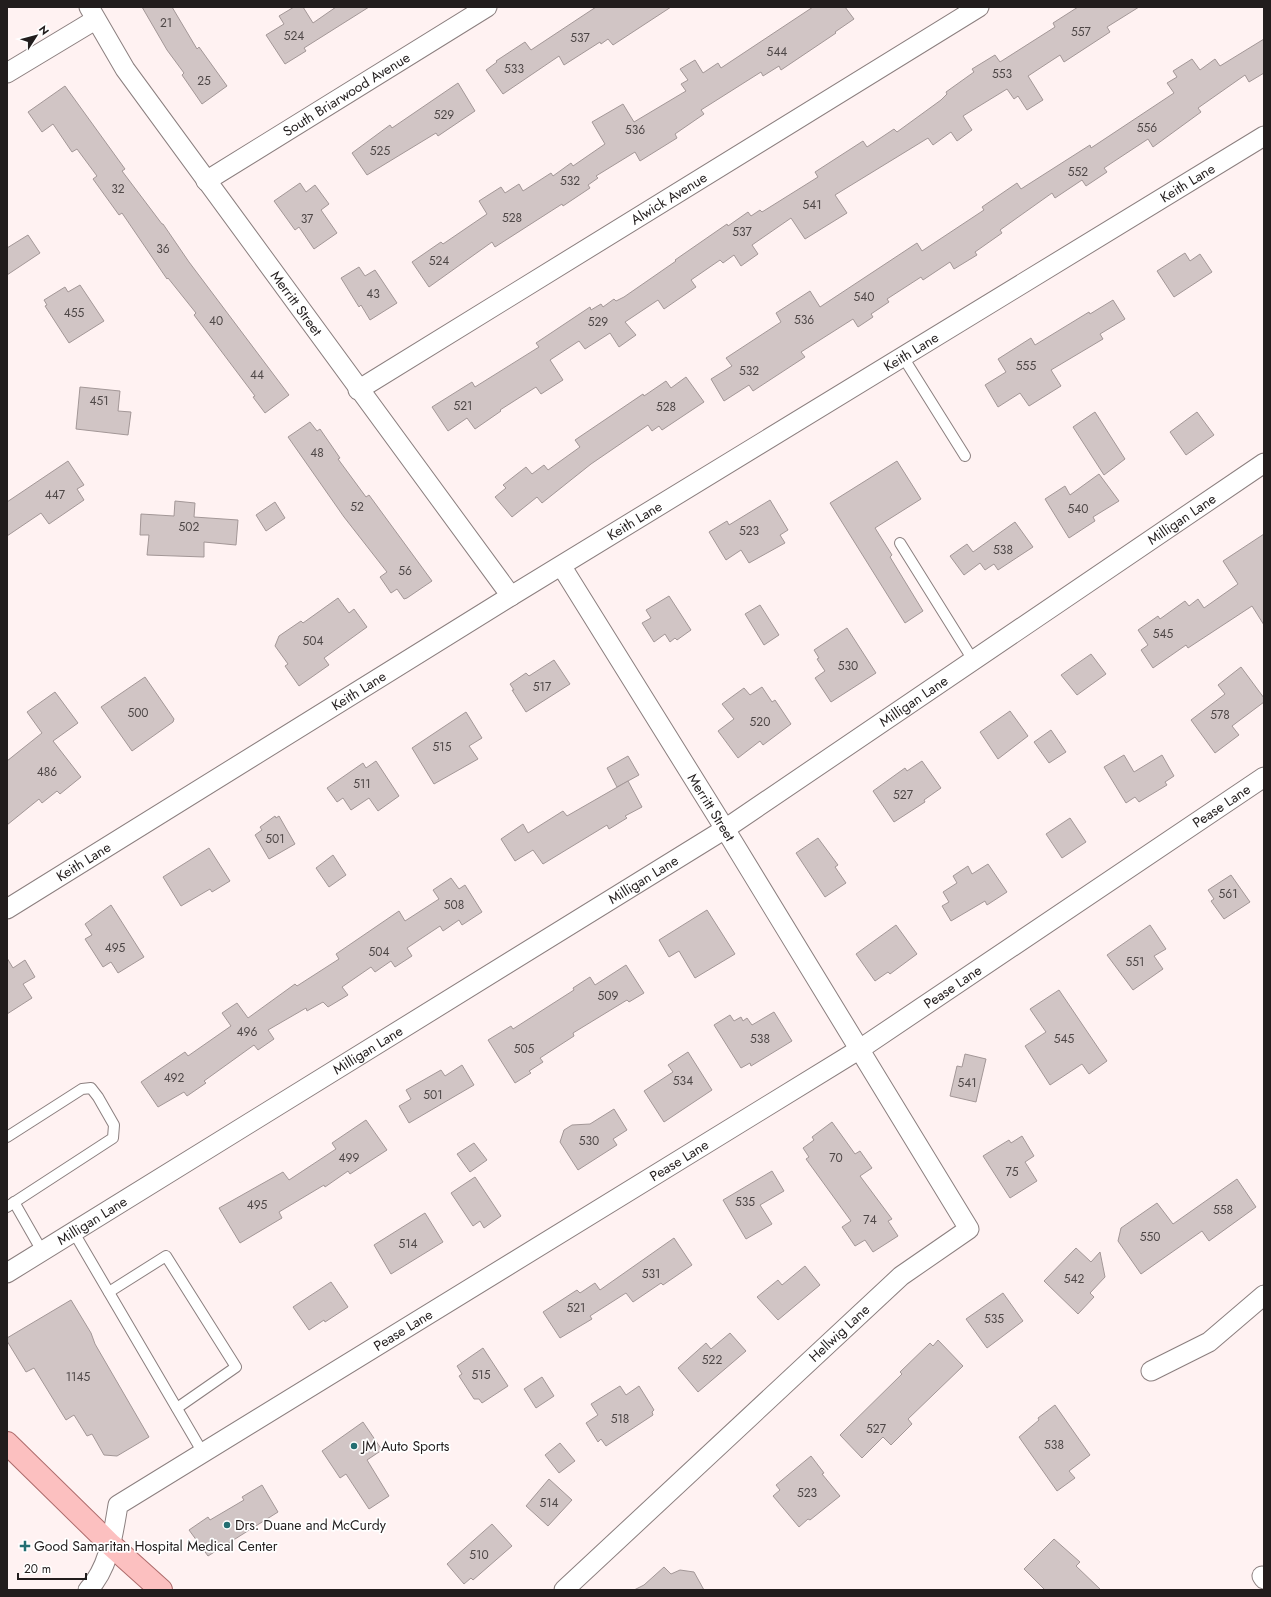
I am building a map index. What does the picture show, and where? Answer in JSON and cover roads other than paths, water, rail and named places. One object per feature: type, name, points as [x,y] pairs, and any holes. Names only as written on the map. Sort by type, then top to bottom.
[{"type":"main road","points":[[7,1443],[111,1545],[161,1590]]},
{"type":"street","name":"South Briarwood Avenue","points":[[206,180],[487,7]]},
{"type":"street","name":"Alwick Avenue","points":[[358,390],[979,7]]},
{"type":"street","name":"Merritt Street","points":[[92,14],[125,69],[358,390],[511,596]]},
{"type":"street","points":[[7,73],[92,14]]},
{"type":"street","name":"Keith Lane","points":[[7,909],[511,596],[562,567],[1264,136]]},
{"type":"street","name":"Milligan Lane","points":[[7,1273],[725,829],[1264,463]]},
{"type":"street","name":"Merritt Street","points":[[562,567],[860,1049]]},
{"type":"street","name":"Pease Lane","points":[[88,1590],[97,1580],[111,1545],[118,1505],[860,1049],[1264,778]]},
{"type":"street","name":"Hellwig Lane","points":[[564,1590],[901,1276],[968,1229],[860,1049]]},
{"type":"street","points":[[1151,1371],[1209,1342],[1264,1295]]},
{"type":"lane","points":[[903,357],[965,456]]},
{"type":"lane","points":[[900,543],[973,660]]},
{"type":"lane","points":[[7,1137],[82,1089],[90,1088],[98,1097],[114,1125],[113,1138],[10,1205],[42,1251]]},
{"type":"lane","points":[[73,1231],[203,1453]]},
{"type":"lane","points":[[109,1292],[166,1256],[236,1367],[177,1408]]},
{"type":"place","name":"JM Auto Sports","points":[[354,1446]]},
{"type":"place","name":"Drs. Duane and McCurdy","points":[[227,1525]]},
{"type":"place","name":"Good Samaritan Hospital Medical Center","points":[[25,1546]]}]
